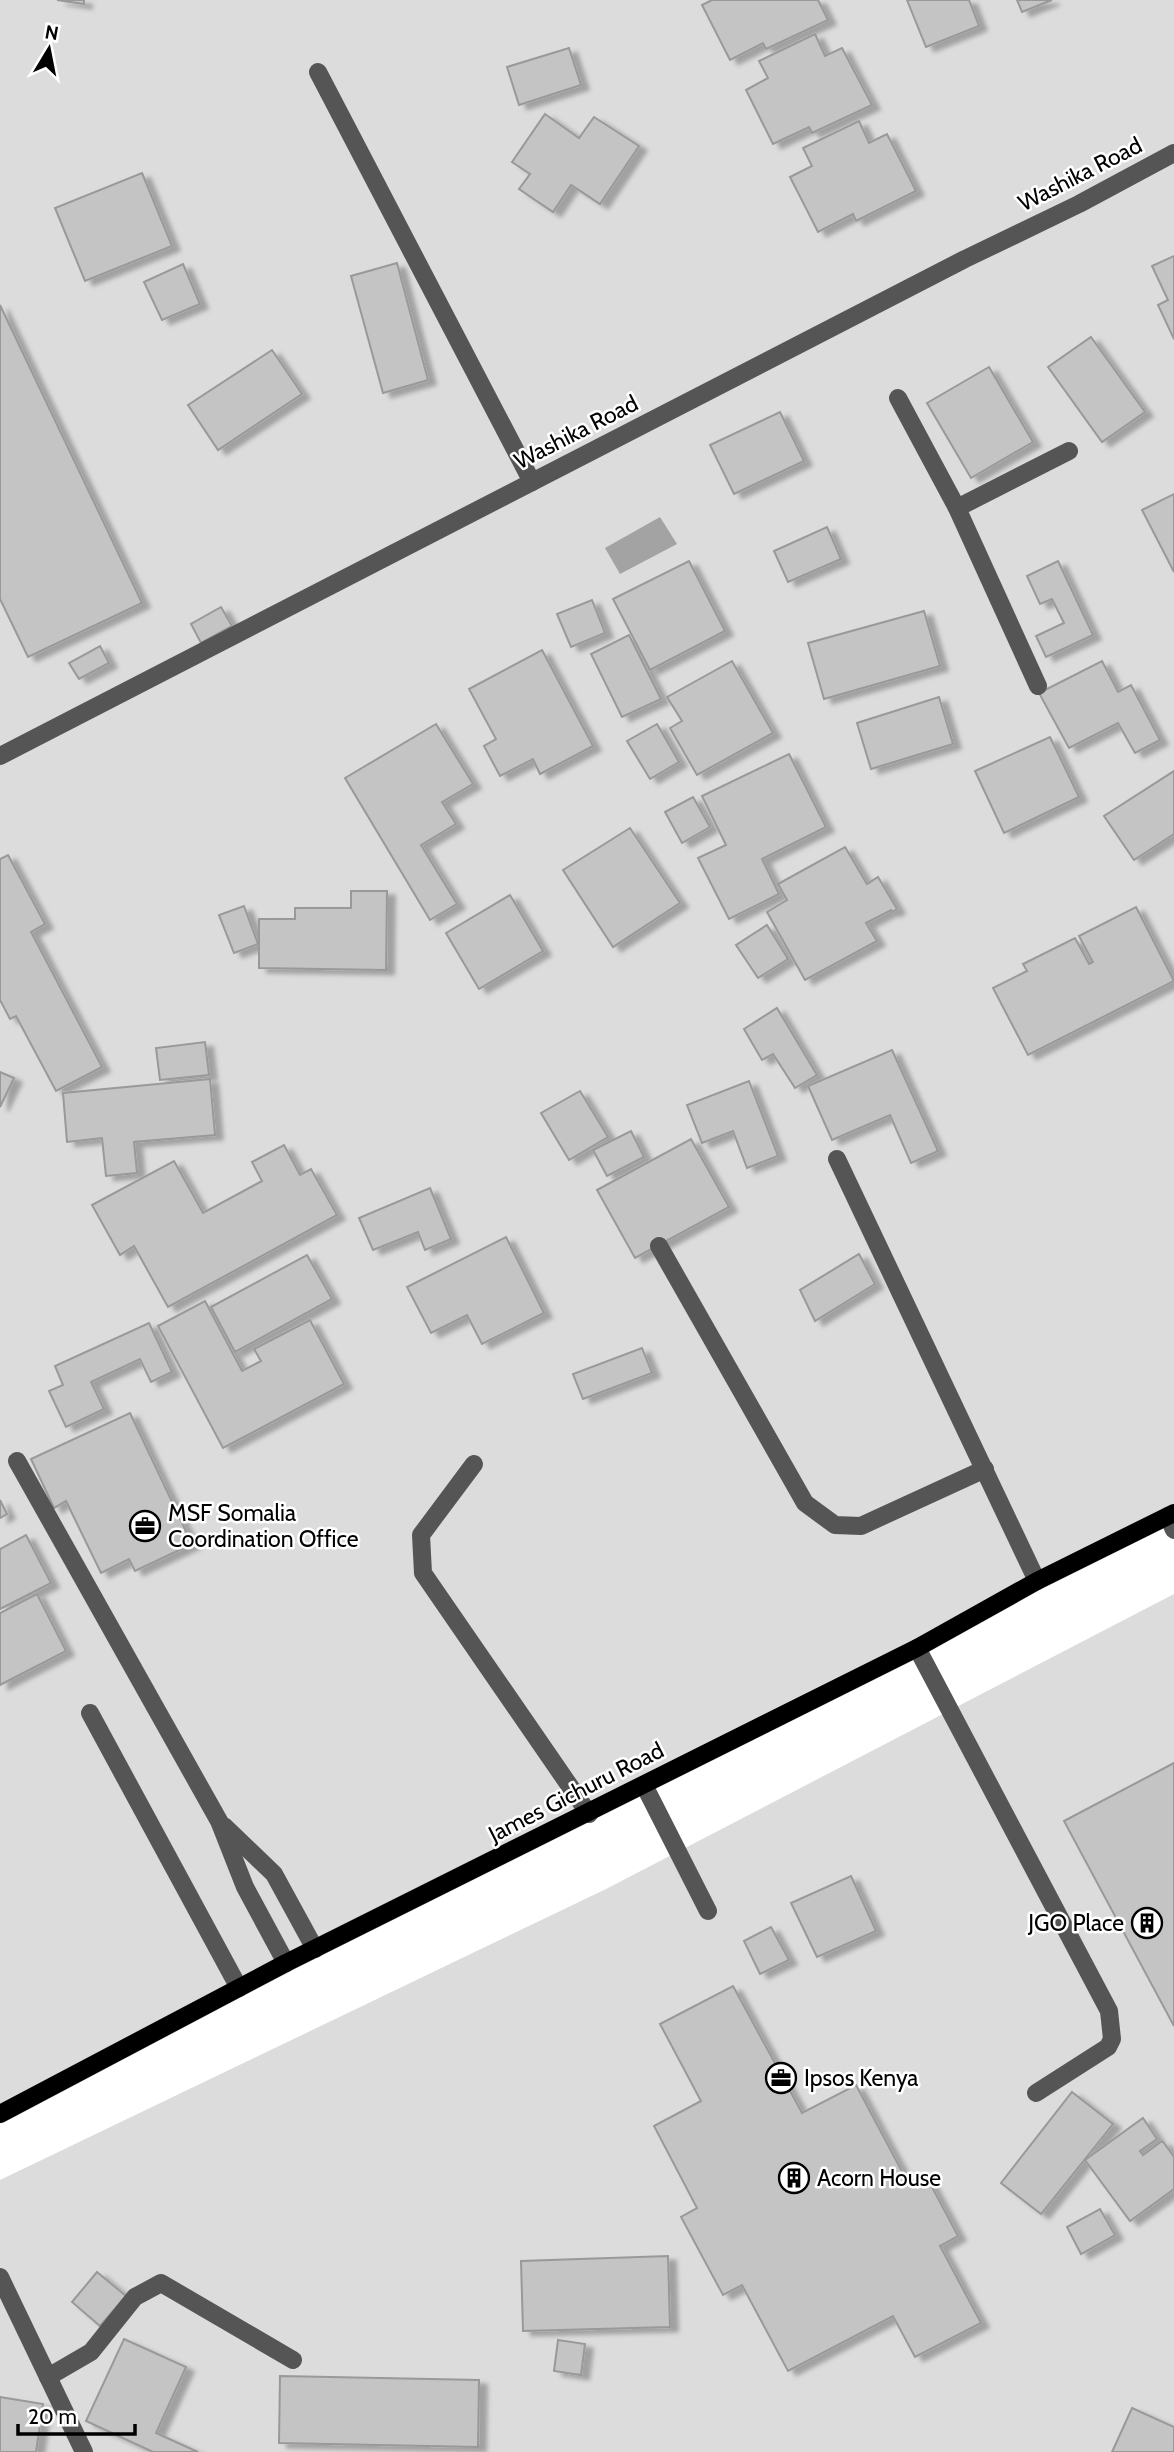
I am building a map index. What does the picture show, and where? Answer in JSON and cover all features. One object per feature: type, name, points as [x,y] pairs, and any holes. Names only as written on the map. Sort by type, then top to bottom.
[{"type":"main road","name":"James Gichuru Road","points":[[0,2114],[286,1963],[917,1648],[1037,1581],[1172,1520]]},
{"type":"street","points":[[318,72],[532,482]]},
{"type":"street","name":"Washika Road","points":[[0,756],[1174,153]]},
{"type":"street","points":[[898,398],[957,508],[1038,686]]},
{"type":"street","points":[[957,508],[1069,451]]},
{"type":"street","points":[[837,1159],[1037,1581]]},
{"type":"street","points":[[659,1246],[805,1503],[835,1525],[861,1526],[985,1469]]},
{"type":"street","points":[[17,1461],[219,1821],[245,1887],[286,1963]]},
{"type":"street","points":[[474,1464],[421,1535],[423,1573],[589,1814]]},
{"type":"street","points":[[917,1648],[1109,2011],[1112,2039],[1108,2047],[1036,2093]]},
{"type":"street","points":[[90,1713],[239,1988]]},
{"type":"street","points":[[644,1785],[708,1911]]},
{"type":"street","points":[[219,1821],[274,1874],[315,1950]]},
{"type":"street","points":[[0,2277],[4,2296],[48,2377],[84,2452]]},
{"type":"street","points":[[48,2377],[91,2352],[135,2297],[161,2283],[293,2360]]},
{"type":"shaded area","points":[[0,0],[1174,0],[1174,1520],[0,2109]]},
{"type":"shaded area","points":[[660,517],[677,544],[620,574],[605,548]]},
{"type":"shaded area","points":[[1174,1594],[1174,2452],[0,2452],[0,2180],[606,1889]]},
{"type":"building","points":[[57,0],[84,0],[84,4]]},
{"type":"building","points":[[712,0],[818,0],[828,20],[766,49],[763,43],[730,60],[702,5]]},
{"type":"building","points":[[907,0],[969,0],[979,26],[926,47]]},
{"type":"building","points":[[1017,0],[1052,0],[1022,12]]},
{"type":"building","points":[[815,34],[825,56],[842,48],[872,105],[812,133],[809,127],[773,144],[746,90],[768,78],[759,61]]},
{"type":"building","points":[[569,48],[581,85],[519,105],[507,67]]},
{"type":"building","points":[[545,114],[579,138],[594,117],[639,146],[600,204],[571,185],[553,212],[519,189],[530,174],[512,162]]},
{"type":"building","points":[[859,121],[869,143],[887,134],[916,191],[856,221],[853,214],[818,232],[790,177],[812,166],[803,148]]},
{"type":"building","points":[[142,173],[172,246],[85,281],[55,208]]},
{"type":"building","points":[[1174,256],[1174,339],[1158,305],[1168,300],[1152,266]]},
{"type":"building","points":[[397,263],[428,380],[383,393],[351,276]]},
{"type":"building","points":[[183,264],[200,304],[162,320],[144,282]]},
{"type":"building","points":[[0,305],[142,603],[28,657],[0,599]]},
{"type":"building","points":[[1091,337],[1145,412],[1102,442],[1048,367]]},
{"type":"building","points":[[272,350],[302,394],[218,450],[188,405]]},
{"type":"building","points":[[989,367],[1033,442],[971,478],[927,403]]},
{"type":"building","points":[[780,412],[804,461],[734,494],[710,445]]},
{"type":"building","points":[[1174,494],[1174,572],[1142,510]]},
{"type":"building","points":[[827,527],[841,559],[788,582],[774,551]]},
{"type":"building","points":[[689,561],[725,631],[650,670],[613,599]]},
{"type":"building","points":[[1058,561],[1093,635],[1046,657],[1036,636],[1064,623],[1052,599],[1040,604],[1027,576]]},
{"type":"building","points":[[592,600],[605,633],[571,647],[557,614]]},
{"type":"building","points":[[221,607],[232,626],[201,643],[191,624]]},
{"type":"building","points":[[924,611],[940,666],[824,699],[808,643]]},
{"type":"building","points":[[629,635],[661,699],[622,717],[591,654]]},
{"type":"building","points":[[100,646],[109,663],[79,679],[69,663]]},
{"type":"building","points":[[542,650],[593,746],[540,774],[533,759],[500,776],[484,746],[496,739],[469,689]]},
{"type":"building","points":[[732,661],[773,733],[697,775],[670,728],[682,721],[667,697]]},
{"type":"building","points":[[1102,661],[1118,692],[1131,685],[1160,740],[1135,753],[1118,723],[1069,748],[1039,693]]},
{"type":"building","points":[[939,697],[953,744],[871,769],[857,723]]},
{"type":"building","points":[[436,724],[473,784],[442,802],[456,824],[421,845],[457,904],[430,920],[345,778]]},
{"type":"building","points":[[657,724],[679,762],[650,779],[627,741]]},
{"type":"building","points":[[1050,737],[1079,797],[1004,833],[975,771]]},
{"type":"building","points":[[789,754],[826,827],[762,859],[779,894],[729,919],[698,858],[726,845],[702,796]]},
{"type":"building","points":[[1174,771],[1174,834],[1134,860],[1104,816]]},
{"type":"building","points":[[693,797],[710,827],[682,843],[665,812]]},
{"type":"building","points":[[630,828],[680,903],[613,947],[563,870]]},
{"type":"building","points":[[845,847],[867,884],[878,877],[897,909],[866,923],[877,941],[805,980],[767,912],[787,900],[778,884]]},
{"type":"building","points":[[8,855],[45,924],[31,932],[102,1067],[56,1091],[16,1016],[10,1019],[0,1000],[0,859]]},
{"type":"building","points":[[351,891],[387,891],[386,970],[259,968],[259,919],[295,919],[295,908],[351,908]]},
{"type":"building","points":[[510,895],[543,951],[479,989],[446,933]]},
{"type":"building","points":[[244,906],[258,944],[234,953],[219,915]]},
{"type":"building","points":[[1136,907],[1174,981],[1028,1055],[993,988],[1027,971],[1023,964],[1075,938],[1089,964],[1093,962],[1079,936]]},
{"type":"building","points":[[767,925],[788,959],[758,978],[736,945]]},
{"type":"building","points":[[777,1008],[817,1075],[795,1088],[773,1054],[762,1060],[744,1029]]},
{"type":"building","points":[[205,1042],[209,1075],[160,1080],[156,1048]]},
{"type":"building","points":[[892,1050],[938,1151],[911,1163],[890,1115],[832,1140],[808,1086]]},
{"type":"building","points":[[0,1072],[14,1078],[0,1107]]},
{"type":"building","points":[[210,1079],[215,1135],[134,1142],[137,1173],[106,1176],[102,1138],[67,1142],[63,1093]]},
{"type":"building","points":[[749,1081],[778,1156],[747,1168],[733,1131],[702,1143],[687,1105]]},
{"type":"building","points":[[580,1091],[608,1137],[569,1160],[541,1113]]},
{"type":"building","points":[[631,1131],[644,1157],[607,1176],[593,1150]]},
{"type":"building","points":[[691,1139],[729,1207],[635,1258],[597,1190]]},
{"type":"building","points":[[284,1145],[300,1175],[311,1169],[337,1215],[168,1307],[134,1246],[120,1255],[92,1205],[174,1161],[203,1213],[262,1181],[252,1162]]},
{"type":"building","points":[[430,1188],[451,1239],[425,1250],[418,1232],[373,1250],[359,1218]]},
{"type":"building","points":[[506,1237],[544,1313],[482,1344],[467,1315],[431,1333],[407,1287]]},
{"type":"building","points":[[859,1254],[875,1284],[815,1321],[800,1290]]},
{"type":"building","points":[[307,1255],[332,1299],[235,1352],[211,1307]]},
{"type":"building","points":[[205,1301],[242,1371],[261,1361],[254,1349],[310,1320],[344,1384],[223,1448],[158,1326]]},
{"type":"building","points":[[149,1323],[172,1372],[151,1382],[140,1359],[91,1382],[104,1409],[66,1427],[49,1391],[63,1385],[55,1366]]},
{"type":"building","points":[[642,1348],[652,1373],[583,1399],[573,1374]]},
{"type":"building","points":[[130,1413],[192,1544],[135,1571],[129,1559],[101,1573],[66,1501],[54,1508],[31,1459]]},
{"type":"building","points":[[0,1500],[7,1514],[0,1518]]},
{"type":"building","points":[[26,1535],[51,1583],[0,1609],[0,1549]]},
{"type":"building","points":[[37,1594],[66,1651],[0,1685],[0,1613]]},
{"type":"building","name":"JGO Place","points":[[1174,1763],[1174,2026],[1064,1821]]},
{"type":"building","points":[[851,1876],[876,1931],[817,1957],[791,1903]]},
{"type":"building","points":[[771,1927],[789,1960],[760,1974],[744,1941]]},
{"type":"building","name":"Acorn House","points":[[733,1986],[802,2113],[856,2085],[908,2183],[925,2174],[958,2236],[940,2246],[981,2323],[915,2357],[893,2316],[788,2371],[742,2285],[723,2295],[681,2217],[697,2208],[654,2126],[701,2101],[660,2024]]},
{"type":"building","points":[[1072,2092],[1113,2124],[1041,2214],[1001,2183]]},
{"type":"building","points":[[1143,2118],[1157,2139],[1140,2151],[1143,2155],[1162,2141],[1164,2143],[1174,2157],[1174,2189],[1130,2221],[1085,2160]]},
{"type":"building","points":[[1100,2209],[1115,2235],[1081,2254],[1067,2227]]},
{"type":"building","points":[[668,2256],[670,2327],[523,2331],[521,2261]]},
{"type":"building","points":[[97,2272],[126,2296],[100,2326],[72,2302]]},
{"type":"building","points":[[124,2339],[186,2367],[156,2433],[198,2452],[153,2452],[86,2421]]},
{"type":"building","points":[[558,2340],[585,2344],[581,2375],[554,2371]]},
{"type":"building","points":[[280,2376],[479,2380],[478,2447],[279,2443]]},
{"type":"building","points":[[0,2397],[43,2404],[36,2452],[0,2452]]},
{"type":"building","points":[[1132,2408],[1174,2427],[1174,2452],[1112,2452]]},
{"type":"place","name":"MSF Somalia Coordination Office","points":[[145,1526]]},
{"type":"place","name":"JGO Place","points":[[1147,1923]]},
{"type":"place","name":"Ipsos Kenya","points":[[781,2078]]},
{"type":"place","name":"Acorn House","points":[[794,2178]]}]
